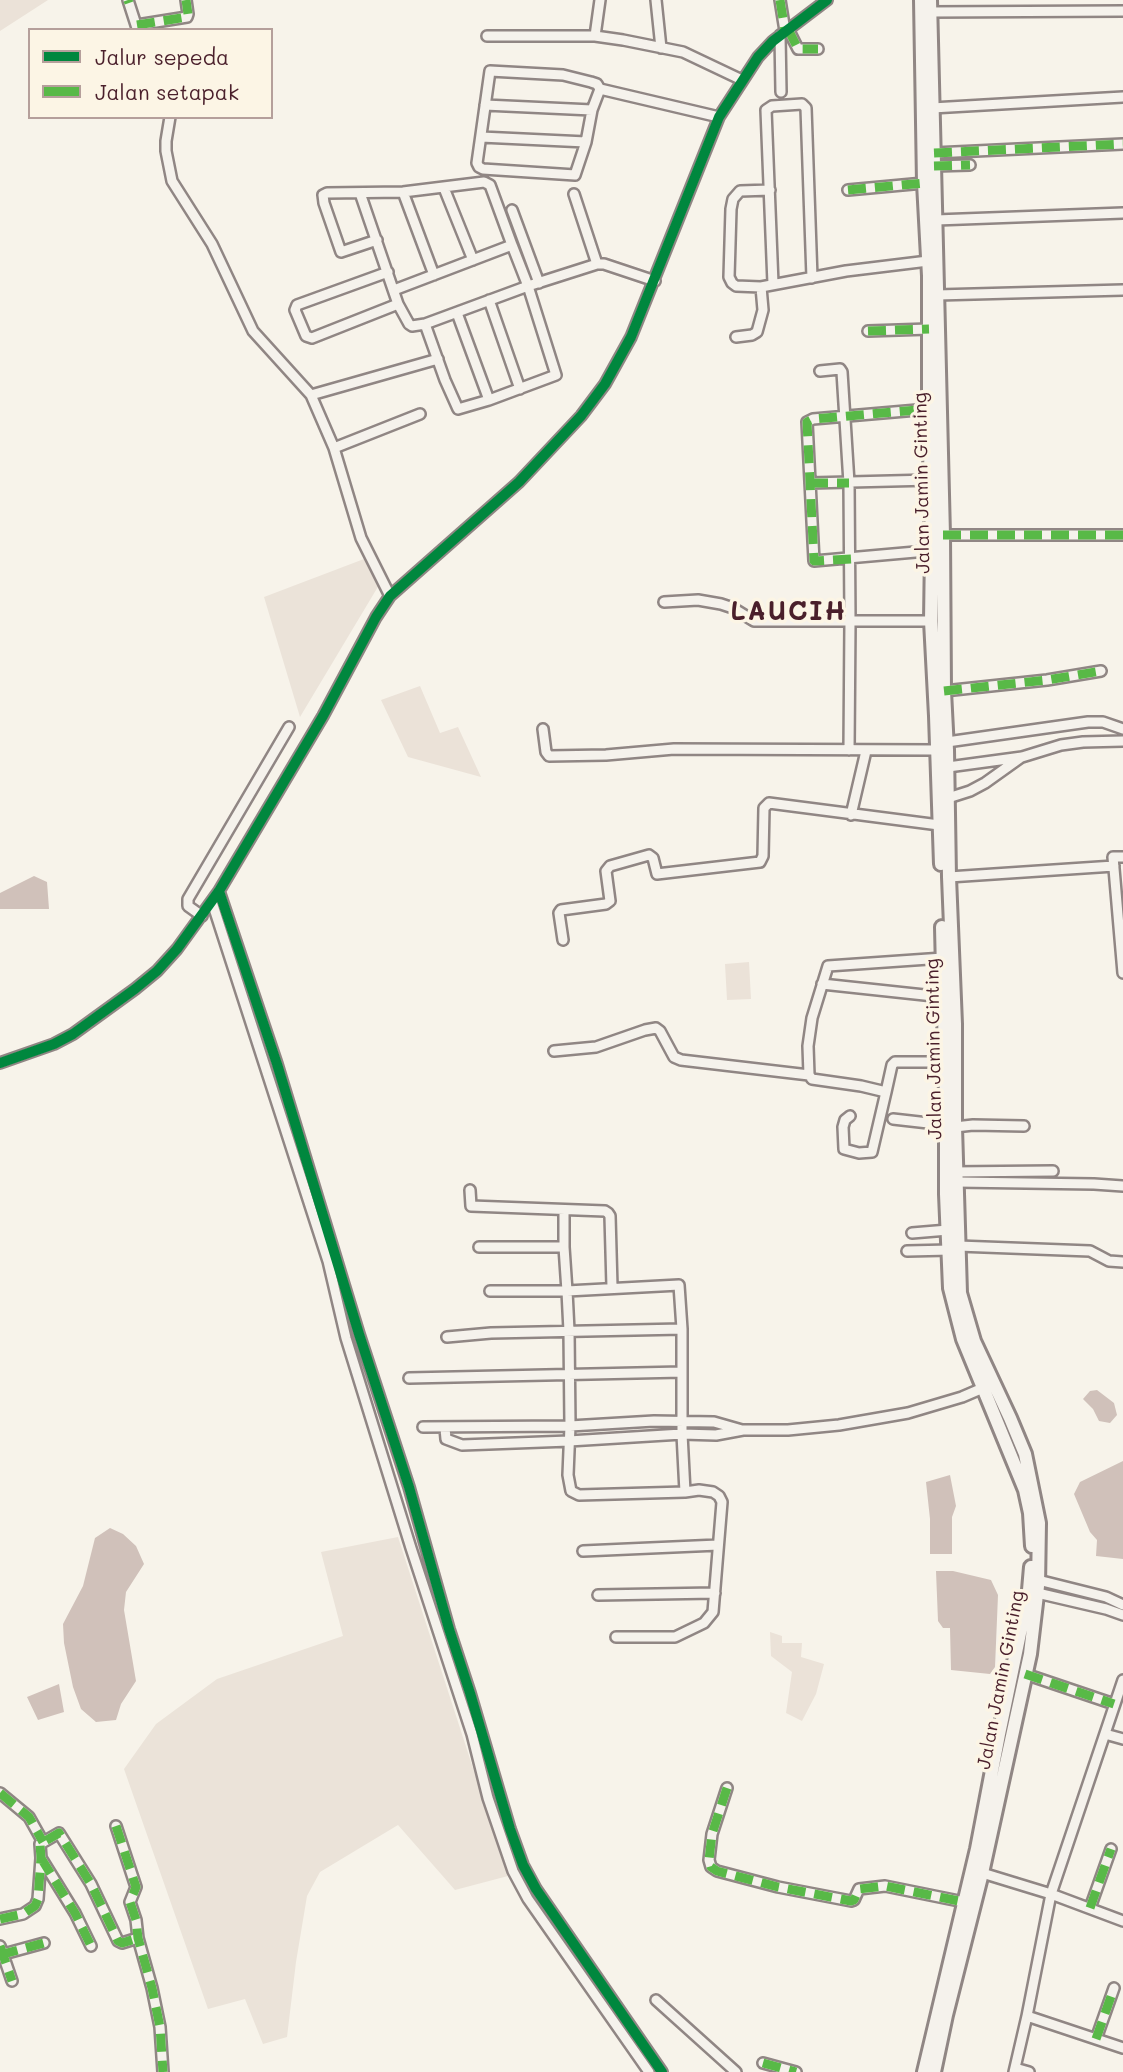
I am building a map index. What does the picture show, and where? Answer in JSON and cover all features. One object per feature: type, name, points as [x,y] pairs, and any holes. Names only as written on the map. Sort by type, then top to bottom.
[{"type":"highway","name":"Jalan Jamin Ginting","points":[[921,0],[931,480],[947,742],[955,1024],[950,1126]]},
{"type":"highway","name":"Jalan Jamin Ginting","points":[[924,2072],[964,1902],[977,1871],[978,1849],[999,1734],[1034,1585],[1031,1529],[1025,1490],[963,1339],[950,1288],[954,1248],[953,1175],[944,1062],[936,705],[931,621],[937,550],[943,536],[930,6]]},
{"type":"highway","name":"Jalan Jamin Ginting","points":[[934,2072],[977,1871],[1025,1674],[1040,1523],[1028,1465],[966,1318],[954,1248],[948,1230],[946,1194],[953,1175]]},
{"type":"street","points":[[128,0],[137,27],[187,17],[186,0]]},
{"type":"street","points":[[595,36],[600,0]]},
{"type":"street","points":[[656,0],[661,48]]},
{"type":"street","points":[[780,0],[784,32],[782,92]]},
{"type":"street","points":[[0,1063],[54,1044],[92,1023],[157,971],[177,949],[219,891],[323,716],[390,596],[519,482],[581,416],[604,384],[626,348],[655,281],[719,117],[758,57],[784,32],[827,0]]},
{"type":"street","points":[[930,6],[1123,11]]},
{"type":"street","points":[[784,32],[798,49],[818,49]]},
{"type":"street","points":[[487,36],[595,36],[683,52],[742,80]]},
{"type":"street","points":[[600,89],[576,174],[480,168],[477,163],[488,73],[492,71],[563,75],[597,84],[600,89],[719,117]]},
{"type":"street","points":[[932,108],[1123,97]]},
{"type":"street","points":[[773,284],[767,109],[772,106],[804,104],[807,110],[812,278]]},
{"type":"street","points":[[485,105],[592,110]]},
{"type":"street","points":[[170,119],[166,151],[172,181],[212,244],[253,331],[311,395],[334,448],[361,538],[390,596]]},
{"type":"street","points":[[481,137],[586,142]]},
{"type":"street","points":[[934,160],[1123,144]]},
{"type":"street","points":[[934,160],[970,165]]},
{"type":"street","points":[[377,240],[344,252],[339,250],[323,198],[327,193],[403,191],[480,182],[490,186],[528,286],[556,375],[458,409],[425,324]]},
{"type":"street","points":[[848,190],[924,183]]},
{"type":"street","points":[[444,188],[473,260]]},
{"type":"street","points":[[770,190],[740,191],[733,199],[730,281],[738,286],[761,287],[928,261]]},
{"type":"street","points":[[403,191],[434,275]]},
{"type":"street","points":[[360,193],[398,304],[411,326],[425,324],[597,264],[655,281]]},
{"type":"street","points":[[575,194],[597,264]]},
{"type":"street","points":[[512,210],[539,283]]},
{"type":"street","points":[[936,220],[1123,213]]},
{"type":"street","points":[[394,290],[512,245]]},
{"type":"street","points":[[388,272],[297,305],[295,310],[306,336],[312,338],[398,304]]},
{"type":"street","points":[[736,337],[757,332],[763,310],[761,287]]},
{"type":"street","points":[[937,295],[1123,290]]},
{"type":"street","points":[[489,300],[520,389]]},
{"type":"street","points":[[457,313],[489,400]]},
{"type":"street","points":[[868,331],[929,329]]},
{"type":"street","points":[[311,395],[438,359]]},
{"type":"street","points":[[820,370],[842,370],[849,483],[849,750]]},
{"type":"street","points":[[929,409],[813,419],[807,422],[814,561],[937,550]]},
{"type":"street","points":[[334,448],[420,414]]},
{"type":"street","points":[[810,483],[931,480]]},
{"type":"street","points":[[943,536],[1123,536]]},
{"type":"street","points":[[664,602],[698,600],[721,604],[730,606],[754,621],[931,621]]},
{"type":"street","points":[[944,691],[1047,680],[1101,671]]},
{"type":"street","points":[[947,742],[1088,722],[1102,722],[1123,729]]},
{"type":"street","points":[[202,916],[188,906],[188,899],[289,727]]},
{"type":"street","points":[[543,729],[549,756],[606,755],[674,749],[936,750]]},
{"type":"street","points":[[948,767],[1022,757],[1061,745],[1123,741]]},
{"type":"street","points":[[851,815],[866,751]]},
{"type":"street","points":[[948,798],[985,783],[1022,757]]},
{"type":"street","points":[[563,940],[559,914],[561,910],[606,904],[610,901],[606,871],[610,866],[649,855],[653,858],[657,874],[758,863],[763,856],[764,808],[769,803],[939,825]]},
{"type":"street","points":[[1123,857],[1113,857],[1120,906],[1123,973]]},
{"type":"street","points":[[949,877],[1114,866]]},
{"type":"street","points":[[219,891],[409,1487],[449,1629],[523,1865],[536,1889],[662,2072]]},
{"type":"street","points":[[212,902],[328,1261],[346,1338],[513,1871],[528,1899],[649,2072]]},
{"type":"street","points":[[809,1075],[808,1046],[812,1018],[828,966],[943,958]]},
{"type":"street","points":[[822,984],[943,997]]},
{"type":"street","points":[[554,1051],[596,1047],[656,1028],[674,1057],[681,1060],[809,1075],[812,1079],[886,1092]]},
{"type":"street","points":[[850,1116],[843,1127],[844,1149],[872,1152],[891,1065],[895,1062],[944,1062]]},
{"type":"street","points":[[892,1119],[950,1126],[1024,1126]]},
{"type":"street","points":[[285,1127],[295,1123]]},
{"type":"street","points":[[953,1175],[1053,1171]]},
{"type":"street","points":[[953,1175],[1123,1186]]},
{"type":"street","points":[[470,1190],[471,1206],[605,1211],[610,1216],[612,1287]]},
{"type":"street","points":[[564,1210],[569,1331],[569,1487],[574,1494],[579,1495],[699,1490],[713,1492],[722,1502],[711,1616],[704,1623],[675,1637],[616,1637]]},
{"type":"street","points":[[912,1233],[948,1230]]},
{"type":"street","points":[[479,1247],[564,1247]]},
{"type":"street","points":[[907,1251],[954,1248],[1090,1251],[1109,1261],[1123,1262]]},
{"type":"street","points":[[491,1292],[679,1285],[685,1492]]},
{"type":"street","points":[[447,1337],[491,1333],[682,1329]]},
{"type":"street","points":[[346,1338],[359,1334]]},
{"type":"street","points":[[409,1378],[682,1372]]},
{"type":"street","points":[[445,1428],[446,1439],[462,1445],[682,1434],[716,1435],[743,1430],[788,1430],[839,1425],[908,1413],[984,1392]]},
{"type":"street","points":[[423,1427],[714,1422],[743,1430]]},
{"type":"street","points":[[583,1551],[718,1545]]},
{"type":"street","points":[[1034,1585],[1106,1597],[1123,1605]]},
{"type":"street","points":[[1034,1585],[1123,1615]]},
{"type":"street","points":[[598,1595],[715,1593]]},
{"type":"street","points":[[1025,1674],[1114,1704]]},
{"type":"street","points":[[1029,2072],[1014,2070],[1051,1894],[1123,1680]]},
{"type":"street","points":[[1105,1734],[1123,1739]]},
{"type":"street","points":[[727,1788],[712,1833],[710,1864],[717,1871],[778,1887],[851,1901],[859,1889],[885,1886],[964,1902]]},
{"type":"street","points":[[0,1793],[29,1817],[43,1842]]},
{"type":"street","points":[[116,1826],[136,1887],[130,1902],[160,2027],[163,2072]]},
{"type":"street","points":[[0,1919],[23,1914],[35,1906],[38,1899],[41,1858],[39,1847],[59,1833],[91,1884],[118,1941],[122,1943],[138,1938]]},
{"type":"street","points":[[1090,1908],[1111,1849]]},
{"type":"street","points":[[41,1858],[75,1913],[91,1946]]},
{"type":"street","points":[[977,1871],[1051,1894],[1123,1921]]},
{"type":"street","points":[[12,1981],[1,1952],[44,1943]]},
{"type":"street","points":[[1096,2039],[1114,1988]]},
{"type":"street","points":[[656,2000],[736,2072]]},
{"type":"street","points":[[1027,2016],[1123,2048]]},
{"type":"street","points":[[626,2039],[636,2032]]},
{"type":"street","points":[[764,2063],[796,2072]]},
{"type":"shaded area","points":[[0,0],[48,0],[0,31]]},
{"type":"shaded area","points":[[364,559],[379,585],[300,717],[264,597]]},
{"type":"shaded area","points":[[420,686],[440,733],[458,727],[481,777],[408,757],[381,700]]},
{"type":"shaded area","points":[[34,876],[47,882],[49,909],[0,909],[0,893]]},
{"type":"shaded area","points":[[749,962],[751,999],[727,1000],[725,964]]},
{"type":"shaded area","points":[[1097,1390],[1114,1403],[1117,1415],[1110,1423],[1099,1421],[1093,1409],[1083,1399],[1090,1391]]},
{"type":"shaded area","points":[[1123,1461],[1123,1559],[1096,1556],[1097,1540],[1090,1532],[1074,1494],[1080,1482]]},
{"type":"shaded area","points":[[950,1475],[956,1506],[952,1517],[952,1554],[930,1554],[926,1482]]},
{"type":"shaded area","points":[[110,1528],[123,1534],[136,1546],[144,1564],[126,1592],[124,1610],[136,1681],[121,1704],[116,1720],[96,1722],[81,1709],[73,1687],[63,1624],[83,1586],[95,1538]]},
{"type":"shaded area","points":[[398,1537],[508,1876],[455,1890],[398,1825],[320,1872],[307,1896],[287,2037],[263,2044],[245,1999],[208,2009],[124,1769],[156,1724],[217,1679],[343,1636],[321,1552]]},
{"type":"shaded area","points":[[936,1571],[953,1571],[991,1580],[998,1595],[995,1667],[990,1674],[951,1670],[950,1628],[943,1628],[938,1621]]},
{"type":"shaded area","points":[[770,1632],[782,1636],[782,1643],[802,1643],[801,1657],[824,1664],[816,1694],[802,1721],[786,1713],[792,1672],[771,1656]]},
{"type":"shaded area","points":[[59,1684],[64,1712],[38,1720],[27,1697]]},
{"type":"marked path","points":[[137,25],[187,17],[186,0]]},
{"type":"marked path","points":[[780,0],[785,31]]},
{"type":"marked path","points":[[788,29],[798,49],[818,49]]},
{"type":"marked path","points":[[934,153],[1123,144]]},
{"type":"marked path","points":[[934,166],[970,165]]},
{"type":"marked path","points":[[848,190],[924,183]]},
{"type":"marked path","points":[[868,331],[929,329]]},
{"type":"marked path","points":[[851,559],[814,561],[807,422],[813,419],[929,409]]},
{"type":"marked path","points":[[810,483],[849,483]]},
{"type":"marked path","points":[[943,535],[1123,535]]},
{"type":"marked path","points":[[944,691],[1047,680],[1101,671]]},
{"type":"marked path","points":[[1025,1674],[1114,1704]]},
{"type":"marked path","points":[[727,1788],[712,1834],[709,1860],[711,1867],[717,1871],[778,1887],[851,1901],[859,1889],[885,1886],[964,1902]]},
{"type":"marked path","points":[[0,1793],[29,1817],[43,1842]]},
{"type":"marked path","points":[[116,1826],[136,1887],[130,1902],[160,2027],[163,2072]]},
{"type":"marked path","points":[[0,1919],[23,1914],[35,1906],[38,1899],[40,1844],[59,1833],[91,1884],[118,1941],[122,1943],[138,1938]]},
{"type":"marked path","points":[[1090,1908],[1111,1849]]},
{"type":"marked path","points":[[41,1858],[75,1913],[91,1946]]},
{"type":"marked path","points":[[0,1955],[44,1943]]},
{"type":"marked path","points":[[0,1946],[12,1981]]},
{"type":"marked path","points":[[1096,2039],[1114,1988]]},
{"type":"marked path","points":[[763,2063],[796,2072]]},
{"type":"cycle path","points":[[0,1063],[54,1044],[73,1034],[135,989],[157,971],[177,949],[219,891],[323,716],[390,596],[519,482],[581,416],[605,384],[631,337],[719,117],[758,57],[773,41],[827,0]]},
{"type":"cycle path","points":[[219,891],[277,1064],[523,1865],[536,1889],[662,2072]]},
{"type":"district","name":"LAUCIH","points":[[789,612]]}]
